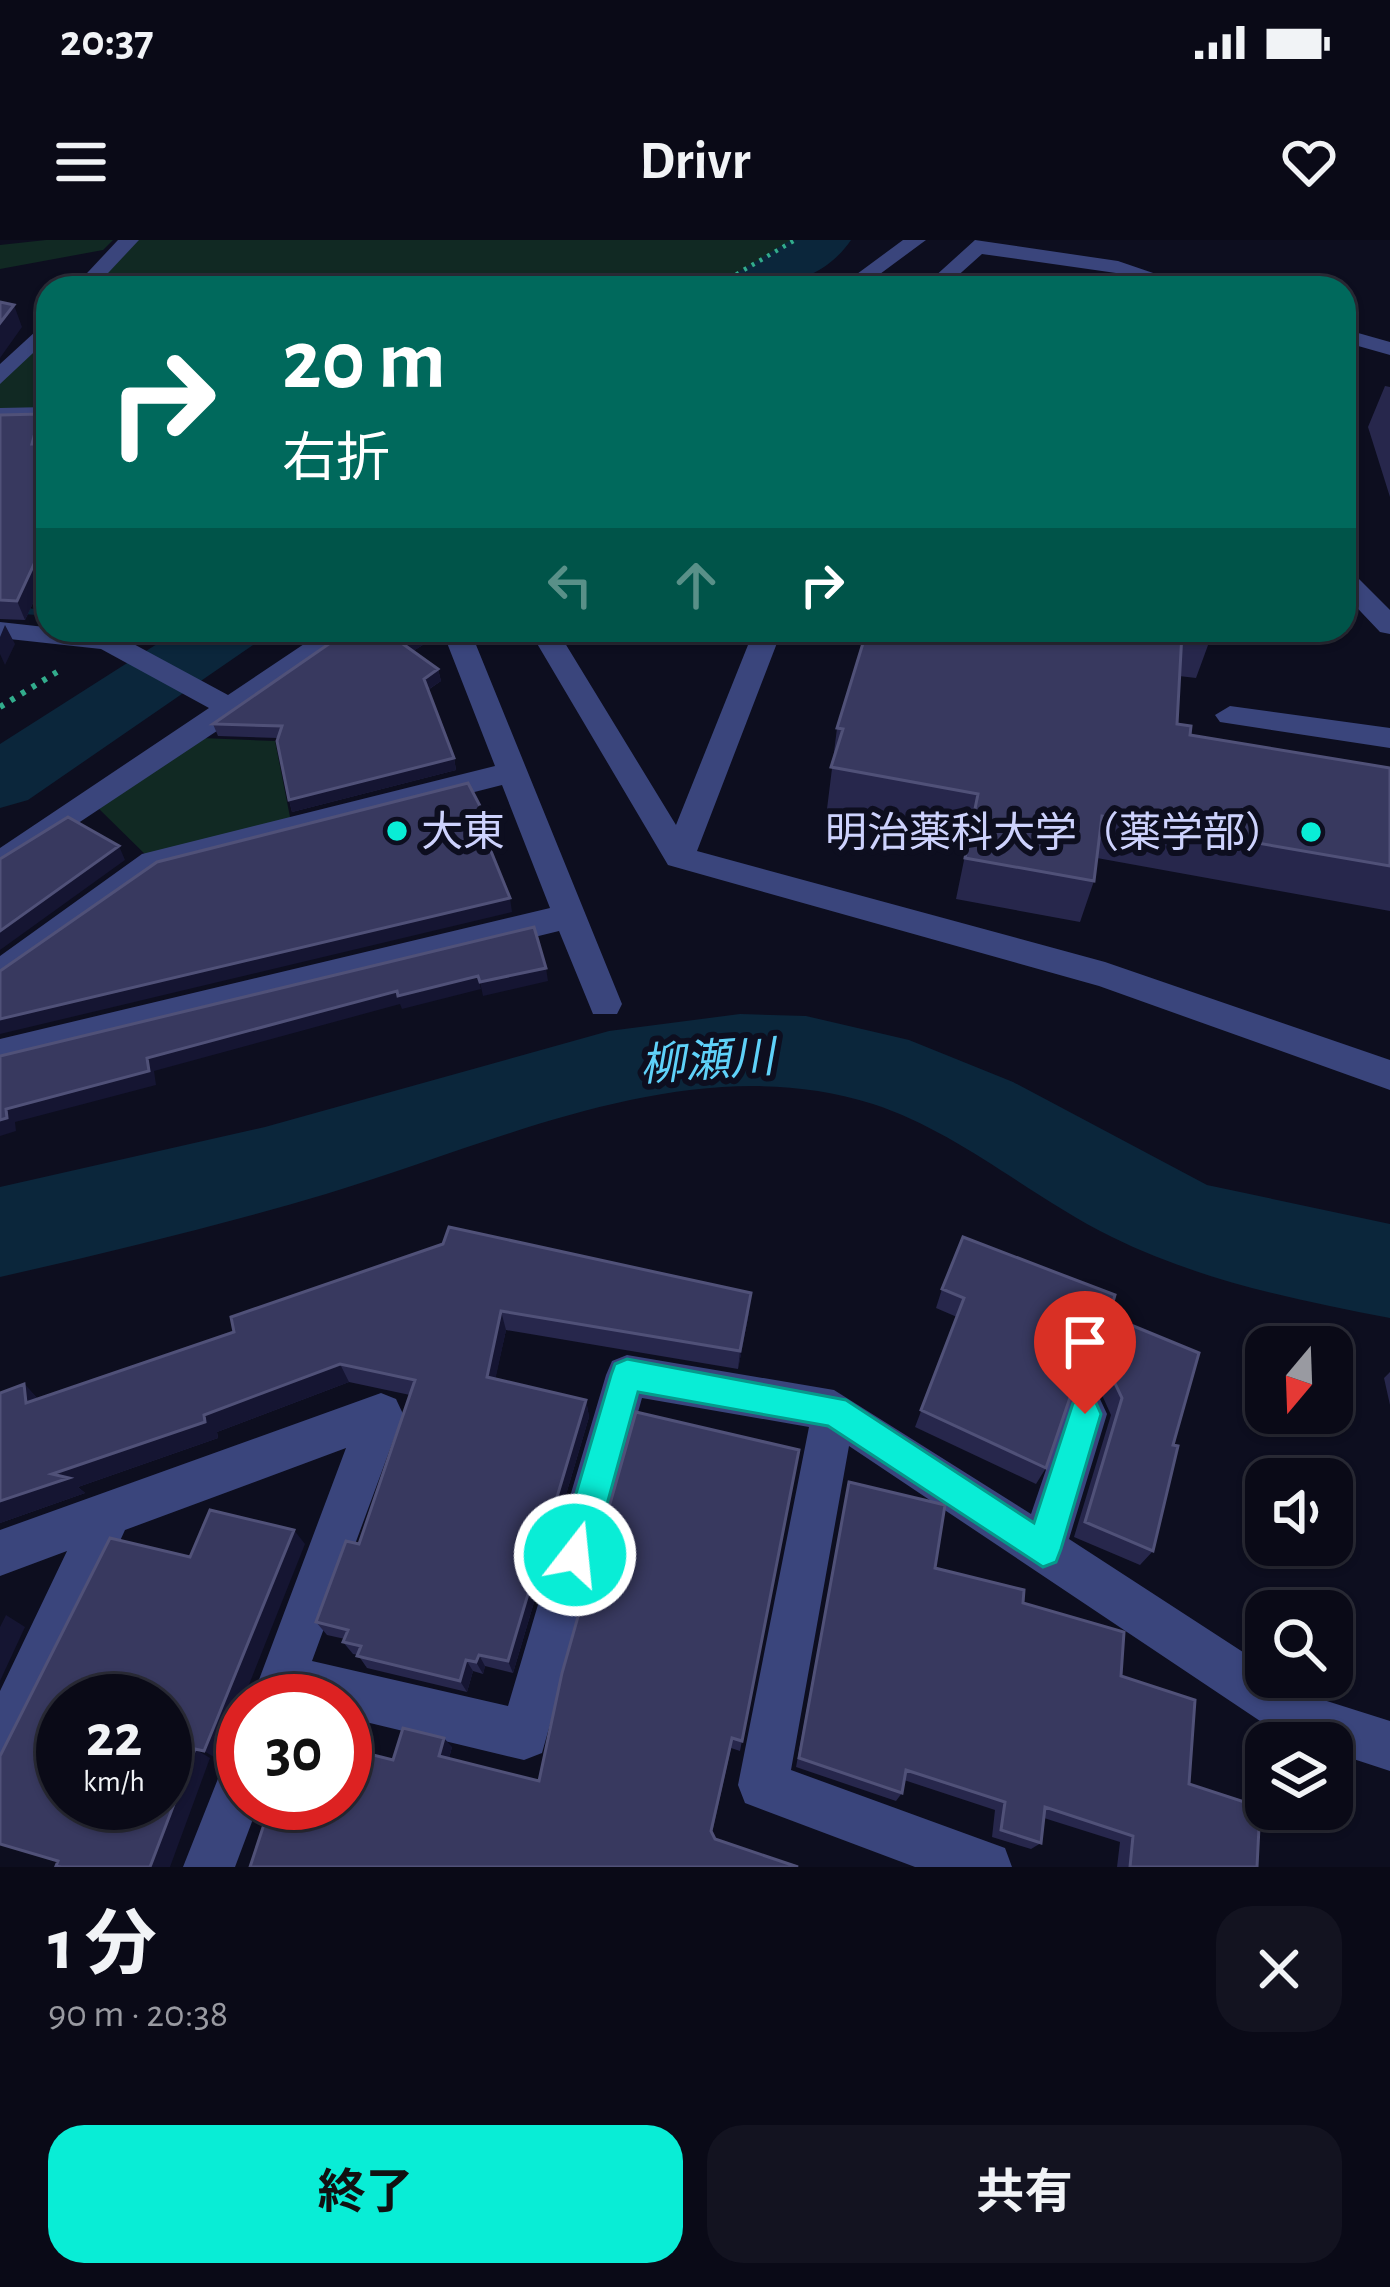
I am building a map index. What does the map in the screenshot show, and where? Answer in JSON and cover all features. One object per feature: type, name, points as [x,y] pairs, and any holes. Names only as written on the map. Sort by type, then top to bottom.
[{"type":"street","points":[[94,276],[129,240]]},
{"type":"street","points":[[865,276],[916,240]]},
{"type":"street","points":[[946,276],[983,244],[1146,276]]},
{"type":"street","points":[[0,376],[36,338]]},
{"type":"street","points":[[1356,339],[1390,349]]},
{"type":"street","points":[[0,415],[36,414]]},
{"type":"street","points":[[1356,590],[1390,626]]},
{"type":"street","points":[[0,630],[36,634]]},
{"type":"street","points":[[109,642],[228,706]]},
{"type":"street","points":[[0,864],[325,642]]},
{"type":"street","points":[[461,642],[605,1004]]},
{"type":"street","points":[[550,642],[679,857],[1105,975],[1390,1075]]},
{"type":"street","points":[[679,857],[763,642]]},
{"type":"street","points":[[1230,715],[1390,738]]},
{"type":"street","points":[[0,974],[153,862],[513,772]]},
{"type":"street","points":[[0,1053],[570,916]]},
{"type":"street","points":[[372,1707],[524,1735],[627,1375],[835,1412],[1299,1718],[1390,1746]]},
{"type":"street","points":[[835,1412],[763,1784],[986,1867]]},
{"type":"street","points":[[0,1553],[381,1414],[284,1674]]},
{"type":"street","points":[[1043,1549],[1085,1414]]},
{"type":"street","points":[[0,1745],[109,1514]]},
{"type":"street","points":[[209,1867],[223,1830]]},
{"type":"path","points":[[734,276],[795,240]]},
{"type":"green space","points":[[113,240],[103,250],[0,269],[0,245]]},
{"type":"green space","points":[[129,240],[801,240],[731,276],[95,276]]},
{"type":"green space","points":[[36,339],[36,414],[0,415],[0,377]]},
{"type":"green space","points":[[202,738],[275,741],[292,827],[153,862],[94,804]]},
{"type":"building","points":[[0,302],[14,305],[0,323]]},
{"type":"building","points":[[36,414],[32,444],[36,444],[36,560],[17,601],[0,600],[0,415]]},
{"type":"building","points":[[332,642],[406,642],[403,644],[438,669],[424,679],[454,758],[289,800],[277,741],[282,726],[213,724]]},
{"type":"building","points":[[863,642],[1182,642],[1177,724],[1191,726],[1190,735],[1390,768],[1390,866],[1102,816],[1094,881],[965,858],[978,794],[831,767],[843,729],[837,728]]},
{"type":"building","points":[[468,783],[491,827],[482,829],[510,898],[0,1019],[0,971],[157,862]]},
{"type":"building","points":[[68,817],[119,846],[0,931],[0,859]]},
{"type":"building","points":[[534,927],[546,968],[480,982],[478,976],[398,996],[397,991],[147,1058],[149,1071],[6,1109],[7,1118],[0,1120],[0,1056]]},
{"type":"building","points":[[449,1227],[751,1293],[740,1351],[501,1311],[487,1377],[586,1400],[508,1661],[479,1655],[476,1662],[466,1660],[460,1681],[357,1656],[361,1646],[343,1642],[348,1630],[316,1622],[346,1541],[359,1544],[415,1380],[340,1364],[204,1415],[205,1422],[52,1474],[69,1478],[0,1501],[0,1393],[24,1384],[26,1403],[234,1332],[231,1317],[443,1244]]},
{"type":"building","points":[[963,1237],[1115,1295],[1109,1316],[1199,1353],[1173,1445],[1178,1446],[1153,1551],[1085,1522],[1122,1398],[1112,1377],[1094,1371],[1076,1380],[1046,1468],[921,1410],[964,1298],[942,1289]]},
{"type":"building","points":[[636,1412],[799,1450],[742,1741],[732,1738],[711,1831],[715,1839],[798,1867],[250,1867],[262,1830],[372,1830],[372,1755],[393,1760],[403,1728],[444,1738],[439,1756],[539,1781],[562,1673]]},
{"type":"building","points":[[849,1482],[945,1505],[935,1568],[1024,1590],[1023,1603],[1124,1632],[1121,1676],[1195,1700],[1189,1784],[1245,1802],[1245,1830],[1259,1830],[1257,1867],[1130,1867],[1133,1836],[1045,1807],[1041,1843],[1001,1830],[1005,1802],[906,1770],[902,1793],[799,1758]]},
{"type":"building","points":[[210,1510],[294,1530],[235,1674],[216,1674],[216,1722],[204,1751],[195,1749],[192,1757],[192,1674],[41,1674],[110,1538],[190,1557]]},
{"type":"building","points":[[36,1685],[36,1830],[164,1830],[150,1867],[61,1867],[56,1866],[58,1861],[0,1844],[0,1756]]},
{"type":"waterway","points":[[768,276],[826,240]]},
{"type":"waterway","points":[[0,609],[36,612]]},
{"type":"waterway","points":[[0,781],[210,642]]},
{"type":"waterway","name":"柳瀬川","points":[[0,1232],[265,1169],[609,1069],[740,1051],[806,1053],[909,1078],[979,1110],[1175,1218],[1265,1247],[1390,1271]]},
{"type":"place","name":"大東","points":[[397,831]]},
{"type":"place","name":"明治薬科大学（薬学部）","points":[[1311,832]]},
{"type":"route","points":[[575,1555],[627,1375],[835,1412],[1043,1549],[1085,1414]]}]
